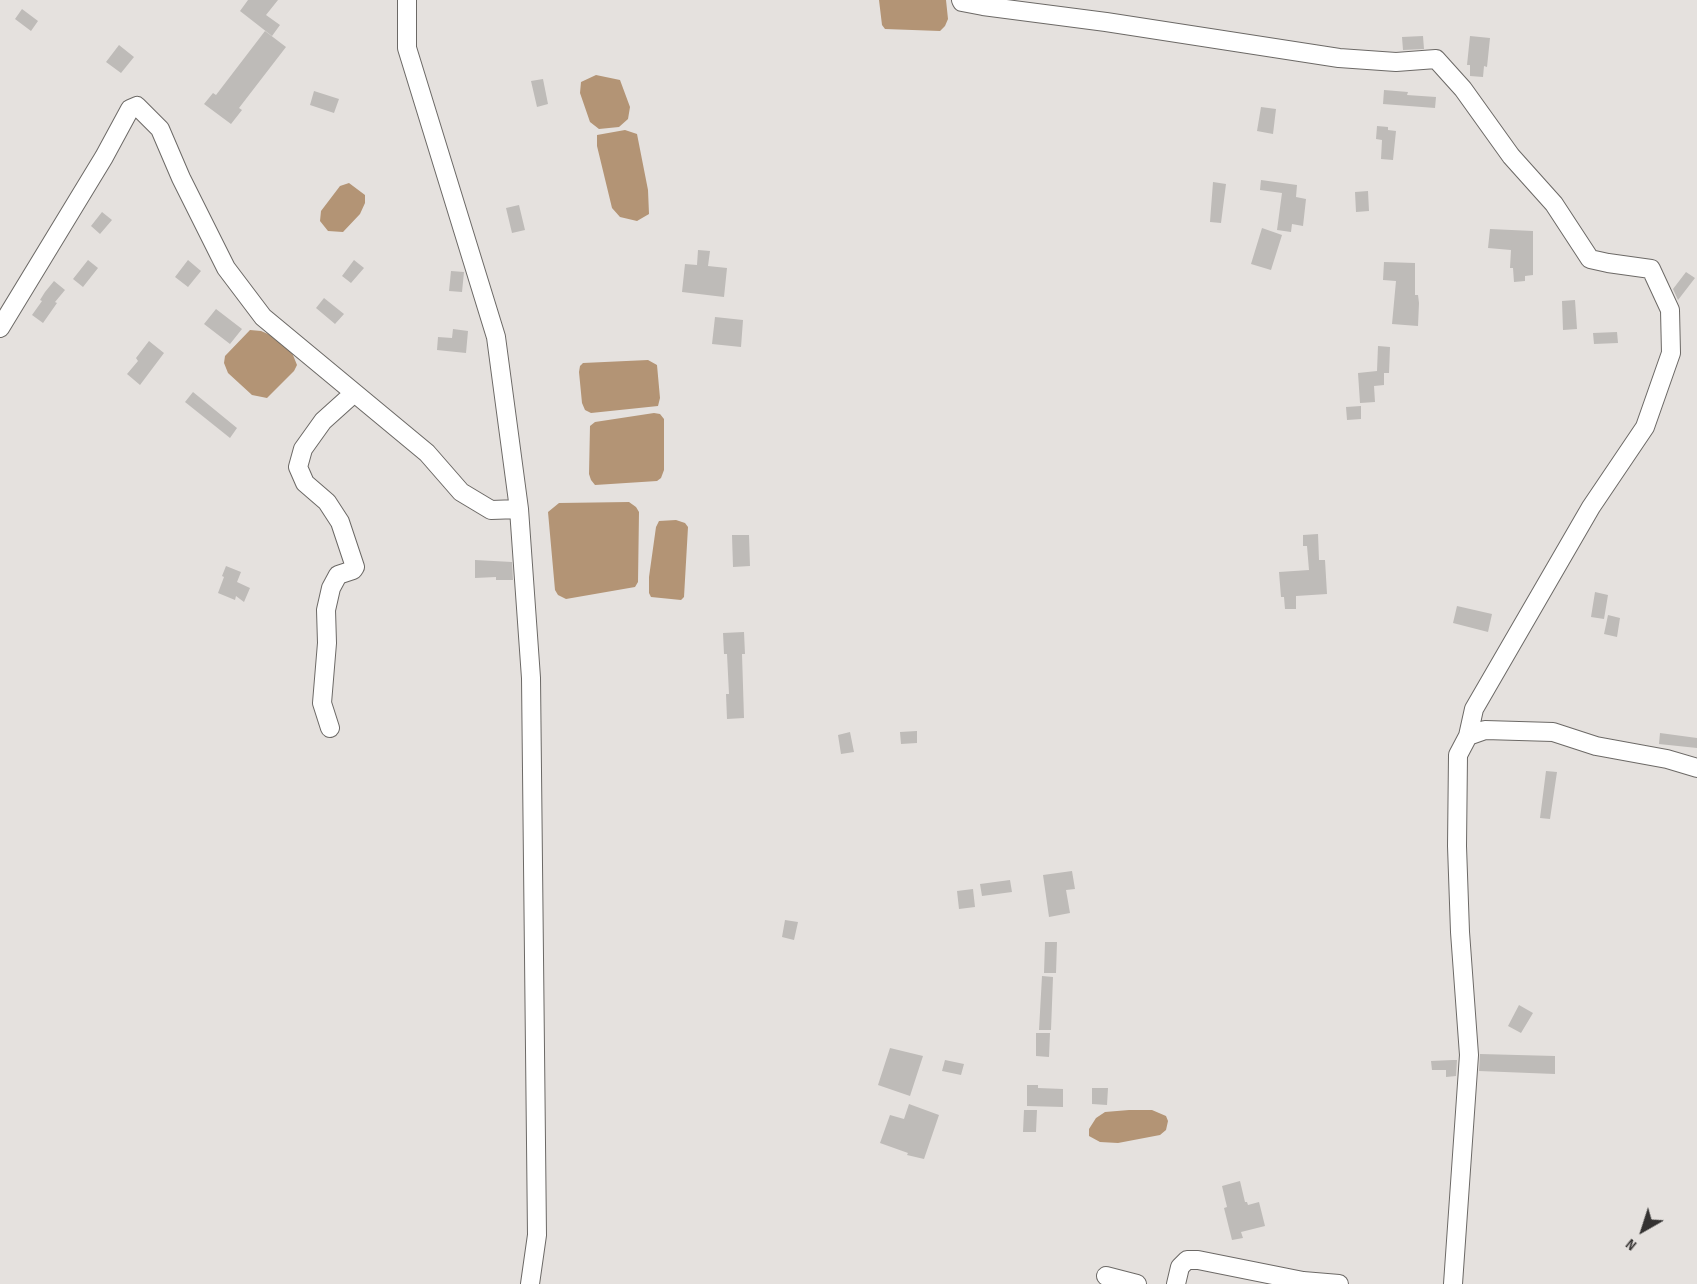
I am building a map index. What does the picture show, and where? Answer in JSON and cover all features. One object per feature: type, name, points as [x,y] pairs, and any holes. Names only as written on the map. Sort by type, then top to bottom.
[{"type":"street","points":[[407,0],[407,48],[496,337],[519,509],[531,678],[537,1235],[530,1284]]},
{"type":"street","points":[[961,0],[983,6],[1106,22],[1339,58],[1396,62],[1436,60],[1463,89],[1511,156],[1554,204],[1590,259],[1651,269],[1670,310],[1671,353],[1645,427],[1591,507],[1474,709],[1468,736],[1458,755],[1457,846],[1460,932],[1469,1056],[1453,1284]]},
{"type":"street","points":[[0,328],[104,157],[130,109],[137,106],[160,129],[181,178],[226,268],[263,317],[353,394],[427,453],[461,492],[491,510],[519,509]]},
{"type":"street","points":[[330,728],[322,703],[327,643],[326,610],[331,588],[338,575],[353,570],[355,567],[340,522],[327,502],[305,483],[297,468],[303,449],[323,422],[353,394]]},
{"type":"street","points":[[1468,736],[1485,730],[1553,732],[1596,746],[1667,759],[1697,768]]},
{"type":"street","points":[[1176,1284],[1180,1267],[1187,1260],[1198,1260],[1303,1281],[1340,1284]]},
{"type":"street","points":[[1106,1276],[1137,1284]]},
{"type":"shaded area","points":[[879,0],[946,0],[948,19],[940,31],[885,29],[882,25]]},
{"type":"shaded area","points":[[596,75],[620,80],[630,107],[628,119],[619,127],[599,129],[590,122],[580,93],[581,82]]},
{"type":"shaded area","points":[[625,130],[637,134],[648,190],[649,214],[637,221],[620,217],[612,208],[597,146],[597,135]]},
{"type":"shaded area","points":[[349,183],[365,195],[365,203],[360,214],[343,232],[328,231],[320,221],[321,211],[340,186]]},
{"type":"shaded area","points":[[250,330],[261,331],[275,337],[291,350],[297,365],[294,371],[267,398],[252,395],[228,373],[224,363],[225,356]]},
{"type":"shaded area","points":[[648,360],[657,365],[660,398],[658,406],[591,413],[585,410],[582,403],[579,372],[583,363]]},
{"type":"shaded area","points":[[660,414],[664,419],[664,470],[661,478],[657,481],[595,485],[589,474],[590,426],[595,422]]},
{"type":"shaded area","points":[[629,502],[639,512],[638,582],[635,587],[566,599],[558,595],[555,590],[548,512],[559,503]]},
{"type":"shaded area","points":[[676,520],[685,523],[688,527],[684,597],[681,600],[651,597],[649,577],[656,527],[659,521]]},
{"type":"shaded area","points":[[1152,1110],[1166,1116],[1168,1121],[1166,1130],[1160,1135],[1118,1143],[1100,1142],[1089,1136],[1089,1129],[1096,1118],[1105,1112]]},
{"type":"building","points":[[248,0],[278,0],[266,15],[280,25],[272,36],[240,11]]},
{"type":"building","points":[[22,9],[38,21],[31,31],[15,19]]},
{"type":"building","points":[[265,31],[286,47],[239,108],[242,110],[231,124],[204,104],[213,93],[216,95]]},
{"type":"building","points":[[1423,36],[1424,49],[1403,50],[1402,37]]},
{"type":"building","points":[[1470,36],[1490,38],[1487,67],[1484,66],[1483,77],[1470,76],[1470,65],[1467,65]]},
{"type":"building","points":[[119,45],[134,57],[121,73],[106,62]]},
{"type":"building","points":[[543,79],[548,104],[537,107],[531,81]]},
{"type":"building","points":[[1384,90],[1408,92],[1407,95],[1436,97],[1435,108],[1383,104]]},
{"type":"building","points":[[314,91],[339,99],[334,113],[310,105]]},
{"type":"building","points":[[1261,107],[1276,109],[1273,134],[1257,131]]},
{"type":"building","points":[[1377,126],[1388,127],[1388,130],[1396,131],[1393,160],[1381,159],[1382,140],[1376,139]]},
{"type":"building","points":[[1261,180],[1297,185],[1296,197],[1306,199],[1303,226],[1292,224],[1291,232],[1277,230],[1282,193],[1260,190]]},
{"type":"building","points":[[1213,182],[1226,184],[1221,223],[1210,222]]},
{"type":"building","points":[[1368,191],[1369,211],[1356,212],[1355,192]]},
{"type":"building","points":[[519,205],[525,230],[512,233],[506,208]]},
{"type":"building","points":[[102,212],[112,220],[100,234],[91,226]]},
{"type":"building","points":[[1262,228],[1282,235],[1271,270],[1251,264]]},
{"type":"building","points":[[1490,229],[1533,231],[1533,275],[1525,276],[1525,281],[1514,282],[1513,268],[1510,268],[1511,250],[1488,248]]},
{"type":"building","points":[[698,250],[710,251],[708,266],[727,268],[724,297],[682,292],[685,264],[697,265]]},
{"type":"building","points":[[88,260],[98,268],[83,287],[73,279]]},
{"type":"building","points":[[188,260],[201,271],[188,287],[175,277]]},
{"type":"building","points":[[354,260],[364,268],[351,283],[342,276]]},
{"type":"building","points":[[1384,262],[1415,263],[1415,295],[1418,295],[1419,303],[1418,326],[1392,324],[1396,281],[1383,280]]},
{"type":"building","points":[[451,271],[464,272],[462,292],[449,291]]},
{"type":"building","points":[[1686,272],[1695,278],[1678,300],[1673,289]]},
{"type":"building","points":[[54,281],[65,290],[43,323],[32,315]]},
{"type":"building","points":[[324,298],[344,314],[335,324],[316,308]]},
{"type":"building","points":[[1575,300],[1577,329],[1563,330],[1562,301]]},
{"type":"building","points":[[216,309],[242,329],[230,344],[204,324]]},
{"type":"building","points":[[715,317],[743,320],[741,347],[712,344]]},
{"type":"building","points":[[453,329],[468,331],[466,353],[437,350],[438,337],[452,338]]},
{"type":"building","points":[[1617,332],[1618,343],[1594,344],[1593,333]]},
{"type":"building","points":[[149,341],[164,353],[140,385],[127,374],[138,361],[136,358]]},
{"type":"building","points":[[1378,346],[1390,347],[1389,373],[1384,373],[1384,385],[1374,386],[1375,402],[1360,403],[1358,373],[1377,371]]},
{"type":"building","points":[[193,392],[237,428],[230,438],[185,402]]},
{"type":"building","points":[[1361,406],[1361,419],[1347,420],[1346,407]]},
{"type":"building","points":[[1318,534],[1319,560],[1325,560],[1327,594],[1296,596],[1296,609],[1285,609],[1284,597],[1281,597],[1279,572],[1309,570],[1307,546],[1303,546],[1303,535]]},
{"type":"building","points":[[732,535],[749,535],[750,566],[733,567]]},
{"type":"building","points":[[475,560],[512,562],[513,580],[496,580],[496,577],[475,578]]},
{"type":"building","points":[[226,566],[241,572],[237,582],[250,588],[244,602],[236,596],[235,600],[218,593]]},
{"type":"building","points":[[1595,592],[1608,595],[1604,619],[1591,617]]},
{"type":"building","points":[[1457,606],[1492,614],[1488,632],[1453,623]]},
{"type":"building","points":[[1608,615],[1620,618],[1617,637],[1604,634]]},
{"type":"building","points":[[744,632],[745,654],[742,654],[744,718],[727,719],[726,694],[729,694],[727,654],[724,654],[723,633]]},
{"type":"building","points":[[917,731],[917,743],[901,744],[900,732]]},
{"type":"building","points":[[850,732],[854,752],[841,754],[838,735]]},
{"type":"building","points":[[1660,733],[1697,738],[1697,748],[1659,744]]},
{"type":"building","points":[[1546,771],[1557,772],[1550,819],[1540,818]]},
{"type":"building","points":[[1072,871],[1075,889],[1066,890],[1070,913],[1049,917],[1043,875]]},
{"type":"building","points":[[1010,880],[1012,892],[982,896],[980,884]]},
{"type":"building","points":[[973,889],[975,907],[959,909],[957,891]]},
{"type":"building","points":[[785,920],[798,922],[794,940],[782,937]]},
{"type":"building","points":[[1045,942],[1057,942],[1056,973],[1044,973]]},
{"type":"building","points":[[1042,976],[1053,977],[1051,1030],[1039,1030]]},
{"type":"building","points":[[1519,1005],[1533,1013],[1521,1033],[1508,1026]]},
{"type":"building","points":[[1036,1033],[1050,1033],[1049,1057],[1036,1056]]},
{"type":"building","points":[[890,1048],[923,1056],[910,1096],[878,1085]]},
{"type":"building","points":[[1480,1054],[1555,1056],[1555,1074],[1479,1071]]},
{"type":"building","points":[[945,1060],[964,1064],[961,1075],[942,1071]]},
{"type":"building","points":[[1457,1060],[1456,1076],[1446,1077],[1446,1070],[1432,1070],[1431,1061]]},
{"type":"building","points":[[1027,1085],[1063,1089],[1063,1107],[1027,1106]]},
{"type":"building","points":[[1092,1088],[1108,1088],[1107,1105],[1092,1104]]},
{"type":"building","points":[[909,1104],[939,1115],[924,1159],[907,1155],[908,1153],[880,1143],[890,1115],[904,1119]]},
{"type":"building","points":[[1024,1110],[1037,1110],[1036,1132],[1023,1132]]},
{"type":"building","points":[[1240,1181],[1245,1202],[1248,1205],[1259,1202],[1265,1226],[1241,1232],[1243,1238],[1232,1240],[1224,1208],[1227,1207],[1222,1186]]}]
